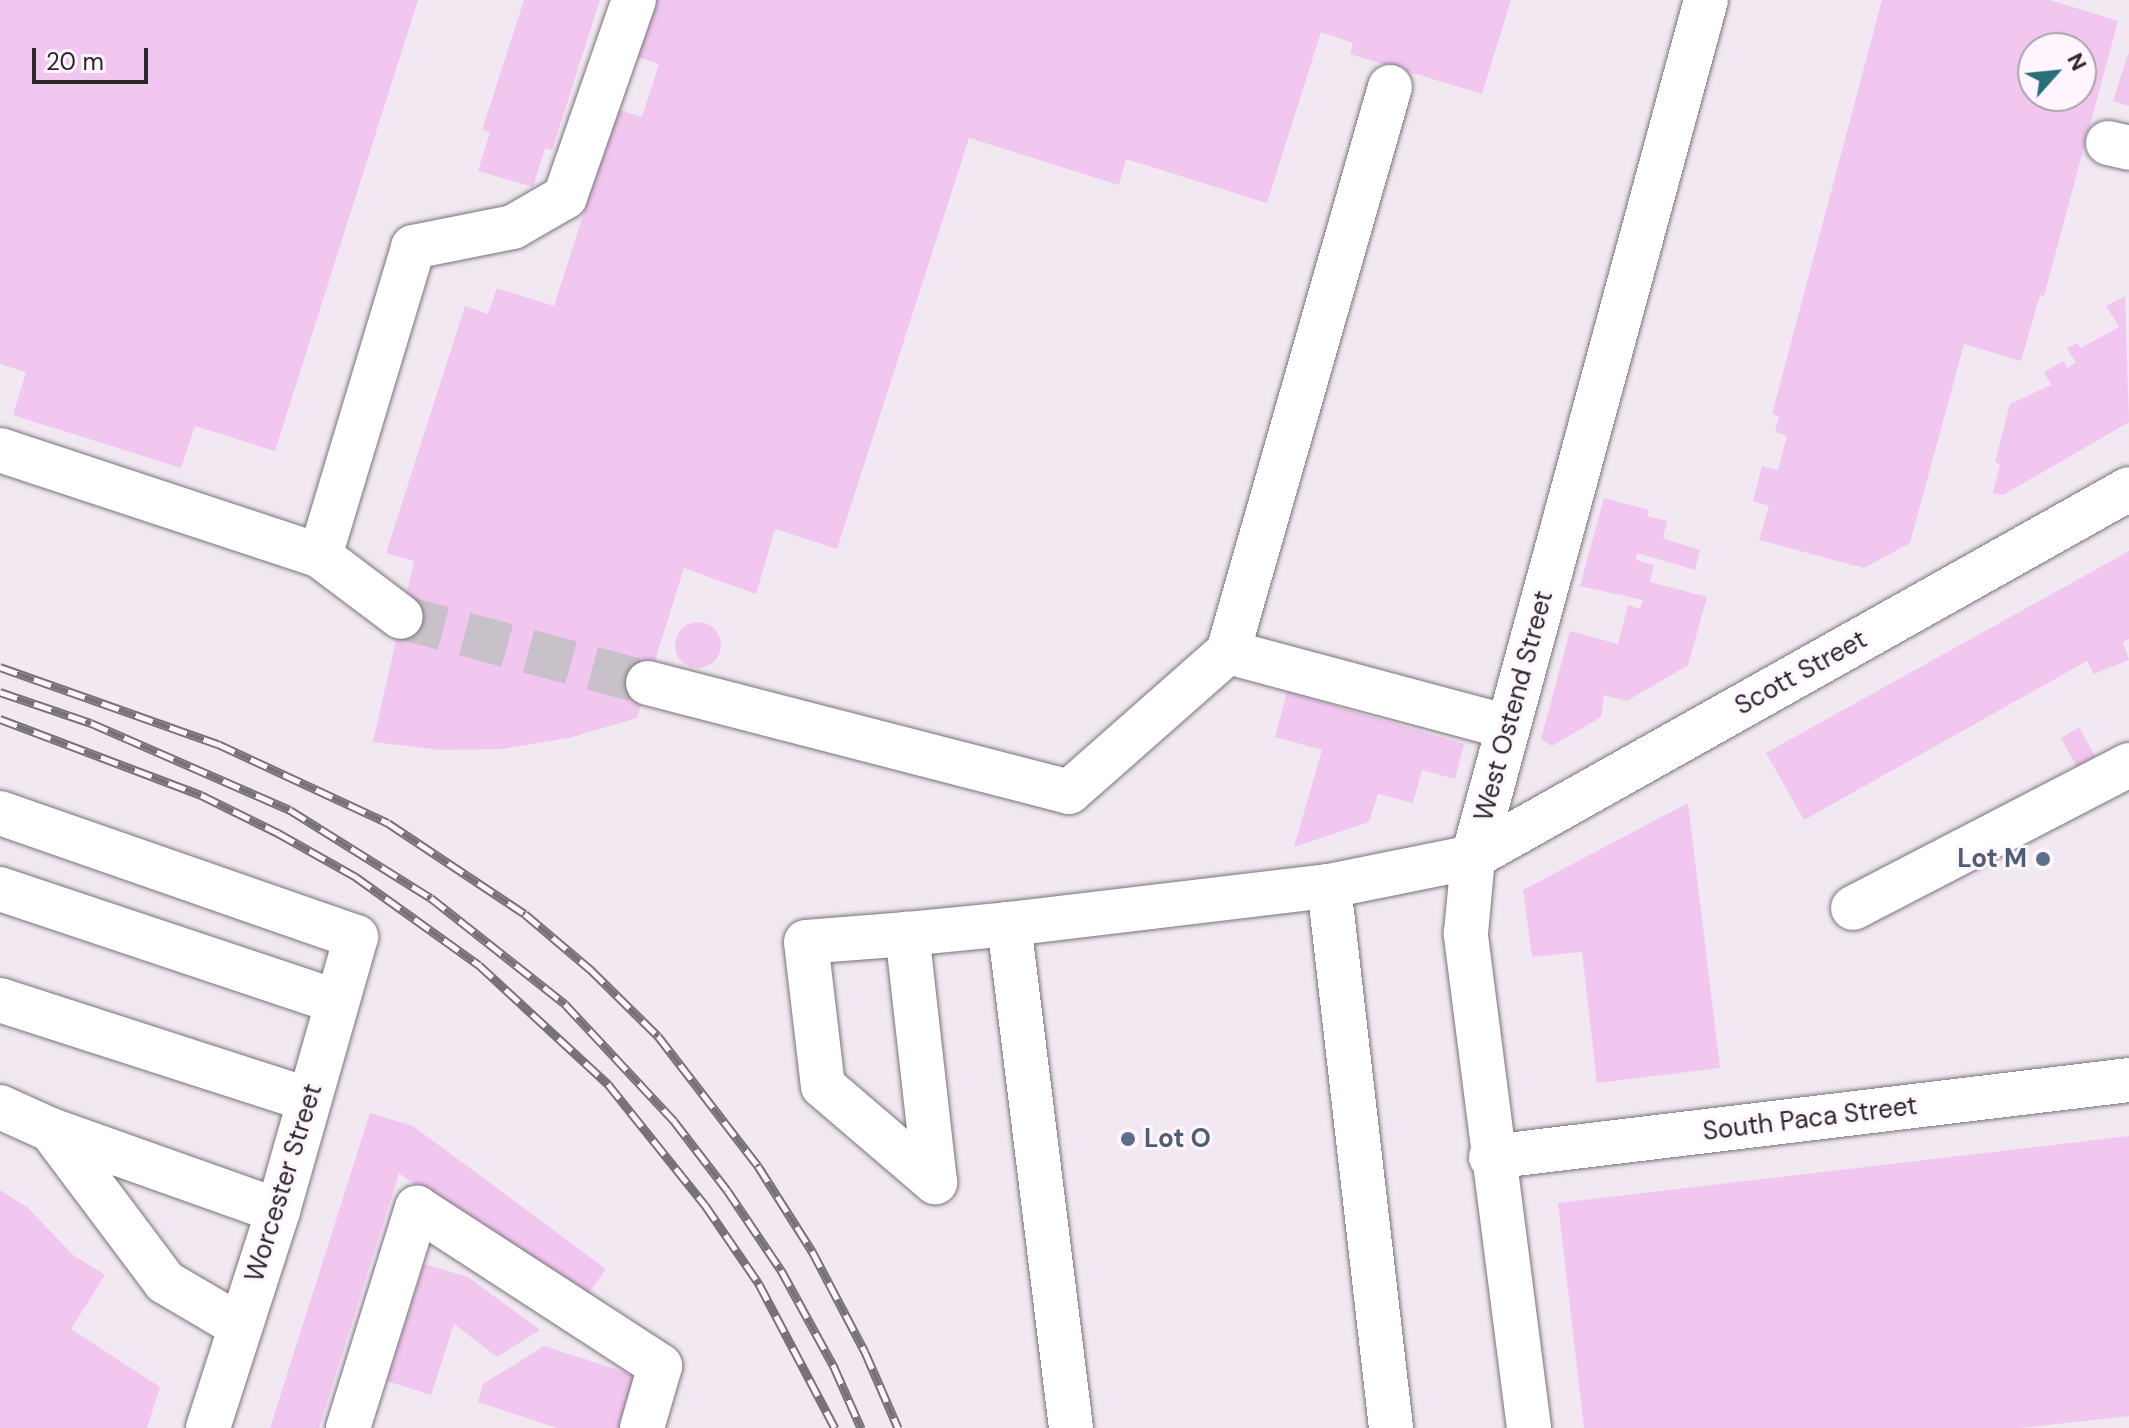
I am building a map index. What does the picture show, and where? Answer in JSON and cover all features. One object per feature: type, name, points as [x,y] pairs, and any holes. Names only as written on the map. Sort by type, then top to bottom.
[{"type":"street","points":[[320,556],[413,247],[513,227],[565,197],[634,0]]},
{"type":"street","name":"West Ostend Street","points":[[1529,1428],[1491,1157],[1466,933],[1473,857],[1706,0]]},
{"type":"street","points":[[648,683],[1069,792],[1228,652],[1390,87]]},
{"type":"street","points":[[0,450],[320,556],[401,617]]},
{"type":"street","name":"Scott Street","points":[[907,934],[935,1182],[823,1086],[806,942],[1009,924],[1329,886],[1473,857],[2129,489]]},
{"type":"street","points":[[1228,652],[1508,727]]},
{"type":"street","points":[[1853,908],[2129,765]]},
{"type":"street","name":"Worcester Street","points":[[0,813],[356,937],[278,1211],[208,1428]]},
{"type":"street","points":[[1329,886],[1391,1428]]},
{"type":"street","points":[[0,889],[337,1002]]},
{"type":"street","points":[[1009,924],[1071,1428]]},
{"type":"street","points":[[0,1000],[309,1100]]},
{"type":"street","name":"South Paca Street","points":[[1491,1157],[2129,1080]]},
{"type":"street","points":[[0,1107],[51,1130],[278,1211]]},
{"type":"street","points":[[51,1130],[165,1282],[240,1326]]},
{"type":"street","points":[[348,1428],[417,1208],[660,1366],[642,1428]]},
{"type":"building","points":[[0,0],[418,0],[275,451],[195,426],[181,468],[13,415],[26,372],[0,364]]},
{"type":"building","points":[[524,0],[600,0],[552,150],[545,148],[533,187],[478,171],[490,132],[482,130]]},
{"type":"building","points":[[652,0],[1511,0],[1482,94],[1350,54],[1353,43],[1321,32],[1267,203],[1126,159],[1119,185],[969,138],[837,549],[775,529],[756,594],[684,568],[637,718],[569,738],[501,749],[441,750],[373,742],[414,561],[386,553],[465,306],[488,314],[497,288],[554,306],[617,109],[642,117],[659,64],[634,56]]},
{"type":"building","points":[[1882,0],[2050,0],[2118,21],[2097,99],[2097,32],[2017,32],[2017,112],[2094,112],[2044,296],[2040,295],[2021,361],[1964,344],[1910,543],[1864,568],[1759,540],[1769,506],[1753,501],[1762,466],[1778,470],[1787,436],[1775,432],[1779,416],[1772,414]]},
{"type":"building","points":[[2129,54],[2129,106],[2113,101]]},
{"type":"building","points":[[2125,296],[2129,422],[2003,495],[1993,493],[2000,464],[1995,462],[2010,404],[2051,385],[2044,372],[2064,361],[2067,368],[2076,363],[2067,348],[2077,343],[2081,348],[2119,327],[2106,306]]},
{"type":"building","points":[[1604,498],[1649,510],[1647,516],[1667,521],[1663,538],[1700,550],[1695,570],[1637,553],[1636,560],[1654,565],[1650,582],[1707,597],[1688,665],[1627,701],[1604,695],[1601,717],[1552,746],[1541,739],[1570,631],[1618,644],[1628,605],[1640,609],[1643,600],[1580,586]]},
{"type":"building","points":[[2129,551],[2129,639],[2123,642],[2129,660],[2094,674],[2087,661],[1804,820],[1766,753]]},
{"type":"building","points":[[698,622],[715,628],[721,645],[715,662],[698,668],[681,662],[675,645],[681,628]]},
{"type":"building","points":[[1287,692],[1464,744],[1455,779],[1422,770],[1413,803],[1378,794],[1369,822],[1294,847],[1322,750],[1275,737]]},
{"type":"building","points":[[2079,727],[2095,756],[2077,767],[2061,738]]},
{"type":"building","points":[[1688,803],[1720,1068],[1597,1083],[1582,952],[1532,957],[1523,890]]},
{"type":"building","points":[[370,1113],[413,1126],[606,1269],[579,1306],[399,1173],[319,1428],[270,1428]]},
{"type":"building","points":[[2129,1136],[2129,1416],[2020,1428],[1584,1428],[1558,1203]]},
{"type":"building","points":[[0,1190],[28,1208],[73,1255],[105,1275],[71,1329],[160,1387],[147,1428],[0,1428]]},
{"type":"building","points":[[424,1264],[468,1277],[540,1330],[497,1357],[454,1324],[431,1395],[387,1381]]},
{"type":"building","points":[[544,1346],[639,1377],[623,1428],[557,1428],[478,1402],[483,1384]]},
{"type":"tunnel","points":[[401,617],[648,683]]},
{"type":"railway","points":[[0,667],[218,744],[388,823],[525,914],[591,970],[658,1036],[758,1166],[812,1251],[865,1352],[898,1428]]},
{"type":"railway","points":[[0,692],[91,723],[290,810],[431,898],[565,1004],[674,1121],[727,1190],[781,1270],[834,1367],[861,1428]]},
{"type":"railway","points":[[0,719],[201,795],[278,833],[356,877],[479,965],[608,1084],[705,1205],[759,1284],[835,1428]]},
{"type":"place","name":"Lot M","points":[[2043,859]]},
{"type":"place","name":"Lot O","points":[[1128,1139]]}]
